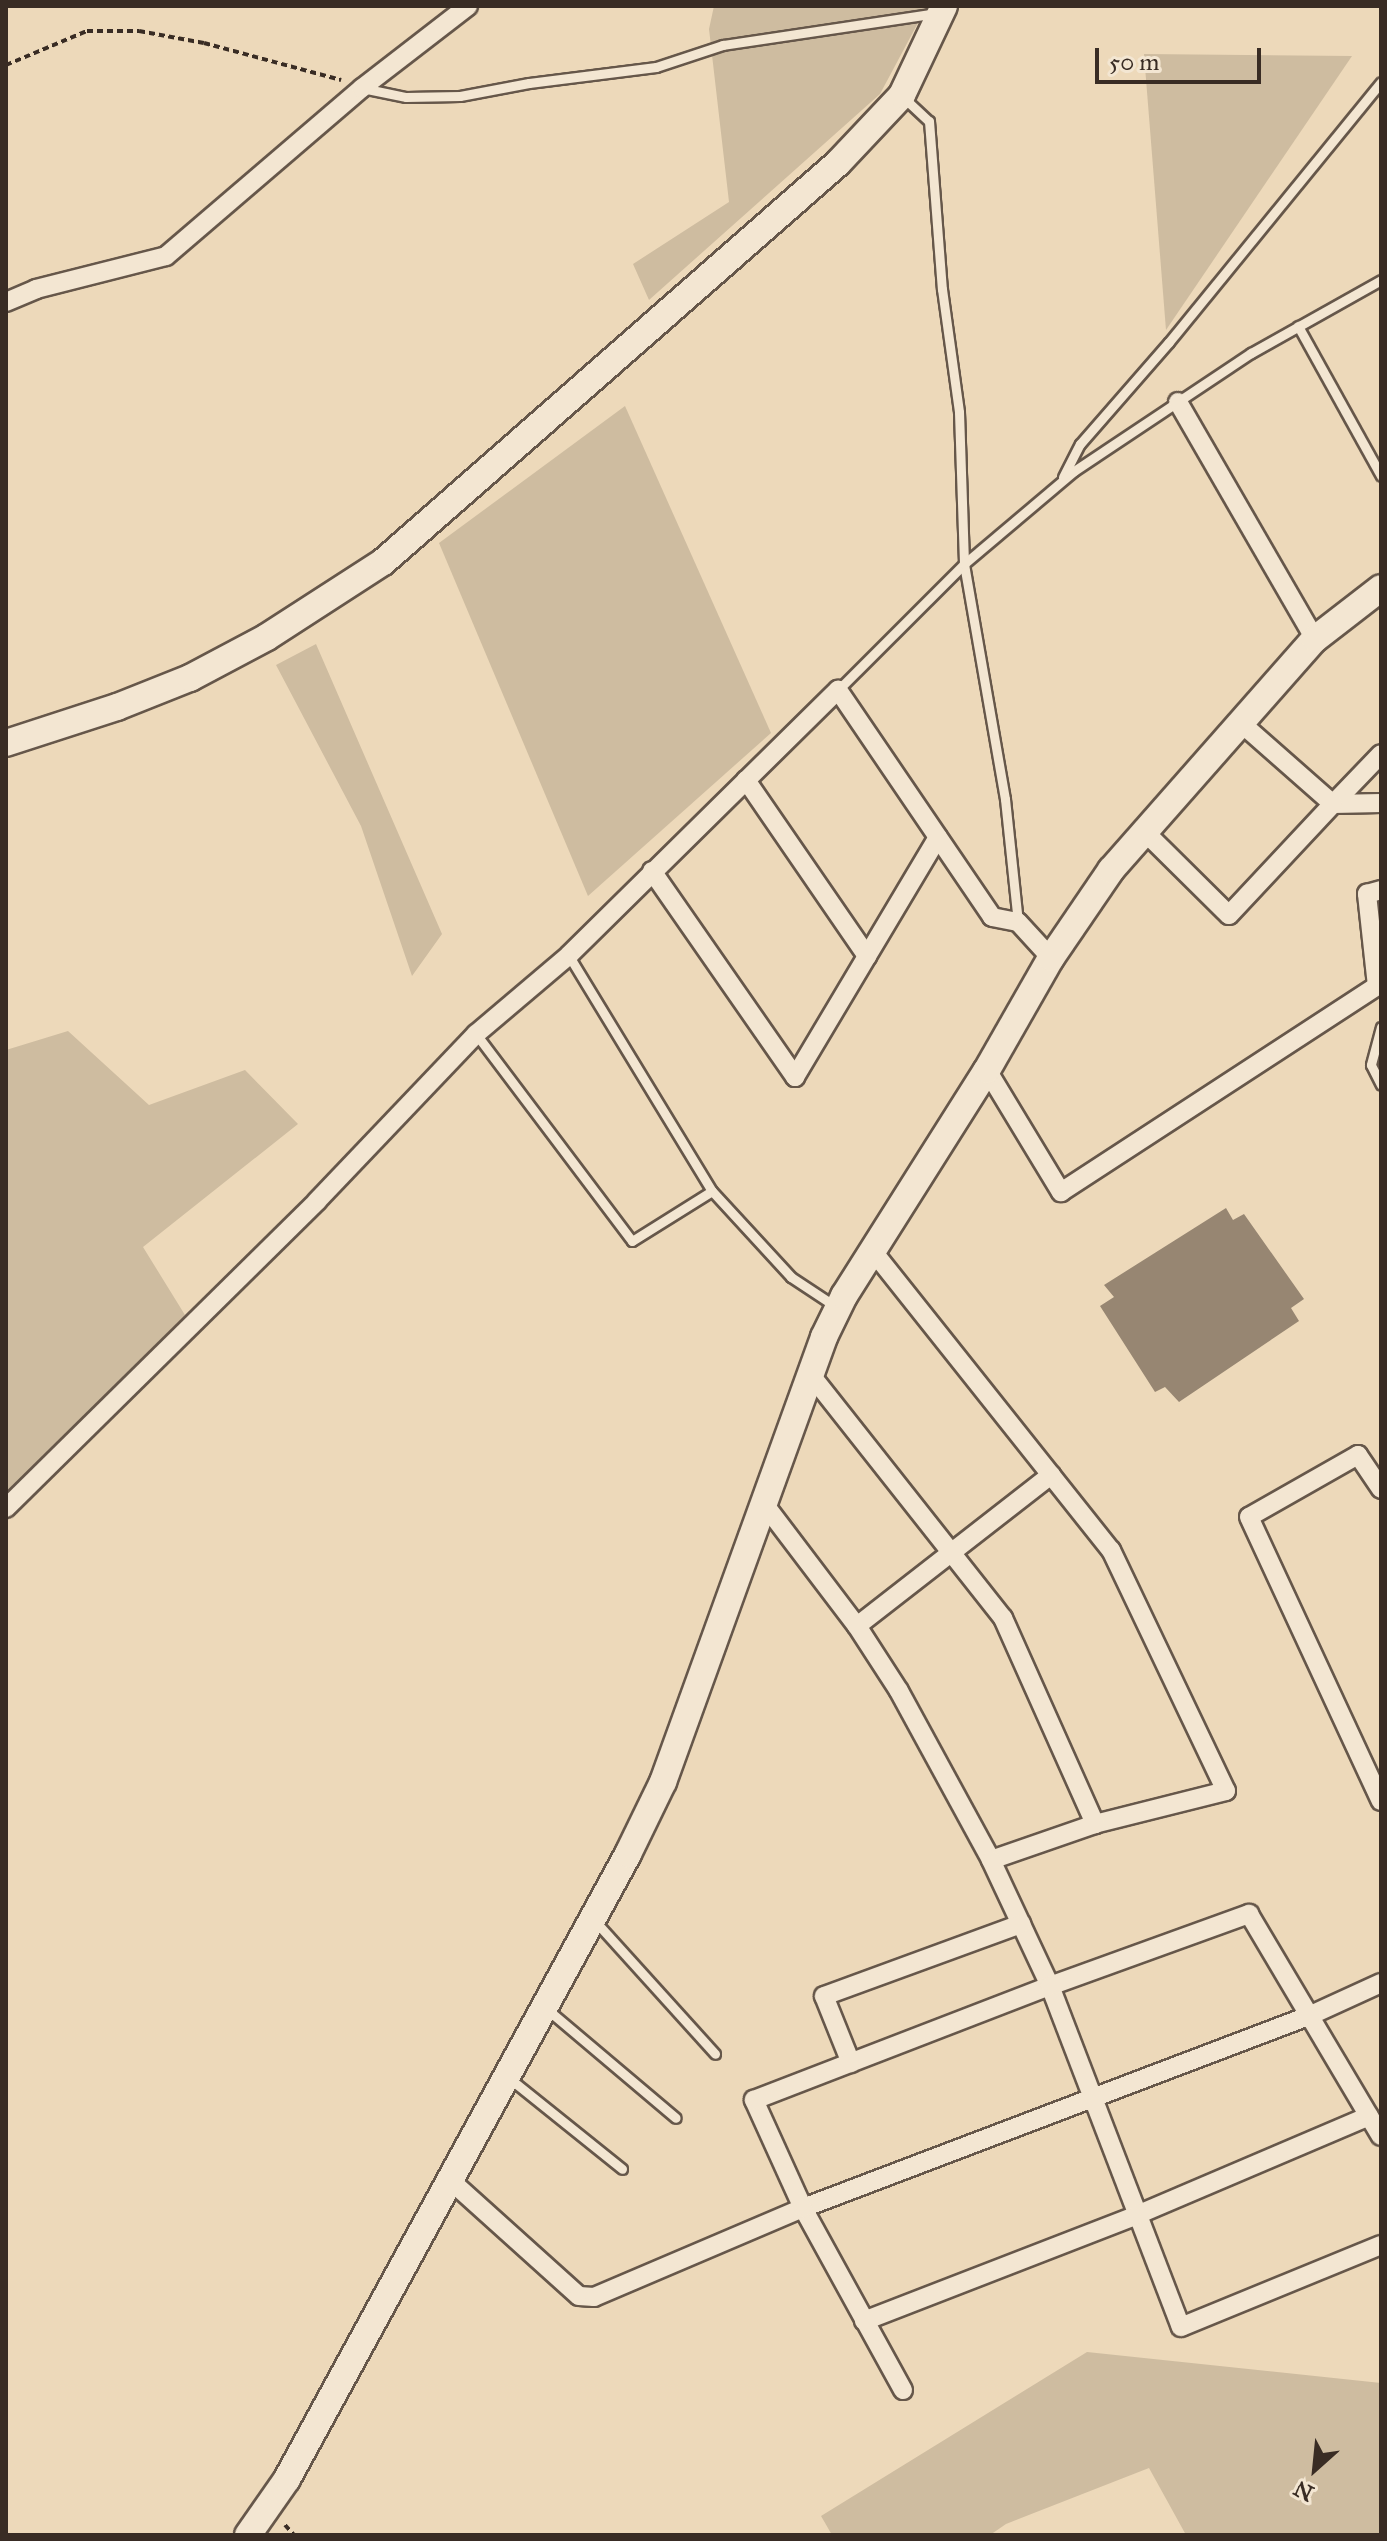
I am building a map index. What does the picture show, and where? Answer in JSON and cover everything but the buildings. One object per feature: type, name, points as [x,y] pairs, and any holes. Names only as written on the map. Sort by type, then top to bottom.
[{"type":"street","points":[[6,302],[36,289],[166,256],[362,88],[468,6]]},
{"type":"street","points":[[6,743],[117,707],[190,678],[267,637],[383,562],[838,163],[902,95],[942,9]]},
{"type":"street","points":[[1178,402],[1315,639]]},
{"type":"street","points":[[248,2535],[287,2479],[545,2008],[663,1782],[838,1308],[987,1070],[1051,958],[1111,870],[1315,639],[1381,588]]},
{"type":"street","points":[[6,1508],[317,1201],[476,1034],[569,955],[838,690],[992,917],[1018,922],[1051,958]]},
{"type":"street","points":[[1241,723],[1333,804],[1381,803]]},
{"type":"street","points":[[1145,832],[1229,915],[1381,754]]},
{"type":"street","points":[[746,780],[867,956]]},
{"type":"street","points":[[652,871],[795,1077],[938,837]]},
{"type":"street","points":[[987,1070],[1061,1192],[1379,993],[1367,894],[1381,890]]},
{"type":"street","points":[[872,1250],[1111,1550],[1226,1791],[1095,1824],[991,1860]]},
{"type":"street","points":[[811,1375],[1003,1618],[1095,1824]]},
{"type":"street","points":[[1381,1489],[1358,1455],[1249,1517],[1381,1801]]},
{"type":"street","points":[[857,1626],[953,1555],[1051,1475]]},
{"type":"street","points":[[765,1505],[857,1626],[899,1691],[991,1860],[1050,1986],[1181,2327],[1381,2245]]},
{"type":"street","points":[[903,2390],[803,2208],[754,2100],[1050,1986],[1249,1914],[1381,2136]]},
{"type":"street","points":[[851,2063],[824,1996],[1021,1924]]},
{"type":"street","points":[[450,2180],[579,2296],[594,2297],[803,2208],[1311,2015],[1381,1983]]},
{"type":"street","points":[[864,2321],[1137,2215],[1369,2116]]},
{"type":"lane","points":[[362,88],[406,97],[460,96],[529,83],[656,67],[723,45],[942,9]]},
{"type":"lane","points":[[1059,483],[1080,444],[1169,342],[1381,82]]},
{"type":"lane","points":[[902,95],[929,121],[942,289],[959,412],[964,564],[1005,799],[1018,922]]},
{"type":"lane","points":[[838,690],[964,564],[1059,483],[1298,326],[1381,280]]},
{"type":"lane","points":[[1298,326],[1381,476]]},
{"type":"lane","points":[[569,955],[712,1191],[791,1277],[838,1308]]},
{"type":"lane","points":[[1381,1027],[1371,1065],[1381,1085]]},
{"type":"lane","points":[[476,1034],[632,1241],[712,1191]]},
{"type":"lane","points":[[593,1919],[715,2054]]},
{"type":"lane","points":[[545,2008],[676,2118]]},
{"type":"lane","points":[[507,2076],[622,2169]]},
{"type":"path","points":[[6,65],[87,31],[139,31],[204,43],[362,88]]},
{"type":"shaded area","points":[[714,6],[927,6],[880,94],[649,300],[633,264],[729,202],[709,29]]},
{"type":"shaded area","points":[[1144,54],[1352,56],[1166,330]]},
{"type":"shaded area","points":[[625,406],[771,733],[588,896],[439,543]]},
{"type":"shaded area","points":[[316,644],[442,934],[412,976],[361,826],[276,665]]},
{"type":"shaded area","points":[[68,1031],[149,1105],[245,1070],[298,1124],[143,1247],[185,1315],[6,1493],[6,1050]]},
{"type":"shaded area","points":[[1087,2352],[1381,2383],[1381,2535],[1186,2535],[1149,2468],[1006,2524],[990,2535],[832,2535],[821,2516]]}]
